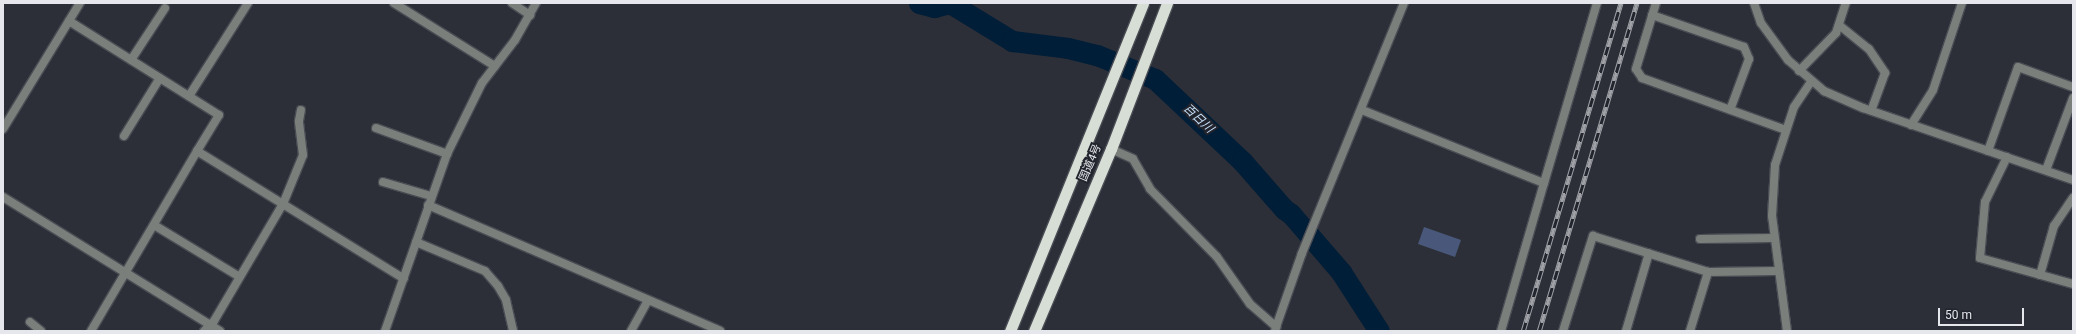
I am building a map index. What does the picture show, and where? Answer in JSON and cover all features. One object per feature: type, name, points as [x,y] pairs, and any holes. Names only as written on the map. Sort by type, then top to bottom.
[{"type":"highway","name":"国道4号","points":[[1010,331],[1143,3]]},
{"type":"highway","name":"国道4号","points":[[1034,331],[1111,149],[1167,3]]},
{"type":"street","points":[[3,129],[80,3]]},
{"type":"street","points":[[189,96],[248,3]]},
{"type":"street","points":[[394,3],[495,66]]},
{"type":"street","points":[[512,3],[530,15]]},
{"type":"street","points":[[385,331],[431,196],[447,154],[473,100],[530,15],[536,3]]},
{"type":"street","points":[[1111,149],[1133,158],[1150,189],[1217,257],[1250,304],[1275,329],[1302,253],[1362,110],[1404,3]]},
{"type":"street","points":[[1501,331],[1597,3]]},
{"type":"street","points":[[1656,3],[1636,69],[1642,78],[1786,130]]},
{"type":"street","points":[[1754,3],[1761,23],[1799,71],[1811,82],[1838,98],[1911,125],[2073,180]]},
{"type":"street","points":[[1799,71],[1836,33],[1846,3]]},
{"type":"street","points":[[1911,125],[1933,90],[1962,3]]},
{"type":"street","points":[[131,60],[165,8]]},
{"type":"street","points":[[1652,15],[1744,47],[1749,59],[1730,110]]},
{"type":"street","points":[[69,21],[219,115],[126,273],[96,329]]},
{"type":"street","points":[[1839,25],[1869,49],[1885,73],[1871,111]]},
{"type":"street","points":[[1988,151],[2018,67],[2073,87]]},
{"type":"street","points":[[124,136],[160,78]]},
{"type":"street","points":[[1787,331],[1777,271],[1772,216],[1775,165],[1794,107],[1811,82]]},
{"type":"street","points":[[2046,170],[2073,98]]},
{"type":"street","points":[[207,328],[240,277],[283,204],[303,155],[299,120],[301,110]]},
{"type":"street","points":[[1362,110],[1544,183]]},
{"type":"street","points":[[376,128],[447,154]]},
{"type":"street","points":[[197,151],[404,278]]},
{"type":"street","points":[[2006,157],[1986,202],[1980,258],[2073,284]]},
{"type":"street","points":[[383,182],[431,196]]},
{"type":"street","points":[[3,197],[126,273],[207,328],[220,331]]},
{"type":"street","points":[[2040,274],[2054,226],[2073,198]]},
{"type":"street","points":[[428,205],[720,331]]},
{"type":"street","points":[[154,225],[240,277]]},
{"type":"street","points":[[1563,331],[1593,236],[1708,272],[1777,271]]},
{"type":"street","points":[[1700,239],[1774,238]]},
{"type":"street","points":[[416,242],[485,271],[498,286],[506,300],[514,331]]},
{"type":"street","points":[[1626,331],[1649,253]]},
{"type":"street","points":[[1690,331],[1708,272]]},
{"type":"street","points":[[631,331],[648,300]]},
{"type":"street","points":[[30,322],[41,331]]},
{"type":"shaded area","points":[[1424,227],[1461,240],[1455,257],[1418,244]]},
{"type":"waterway","name":"百日川","points":[[919,3],[934,7],[950,3]]},
{"type":"waterway","name":"百日川","points":[[950,3],[1012,41],[1068,48],[1097,55],[1155,79],[1242,161],[1284,209],[1291,214],[1341,272],[1379,331]]},
{"type":"railway","points":[[1523,331],[1621,3]]},
{"type":"railway","points":[[1539,331],[1637,3]]}]
